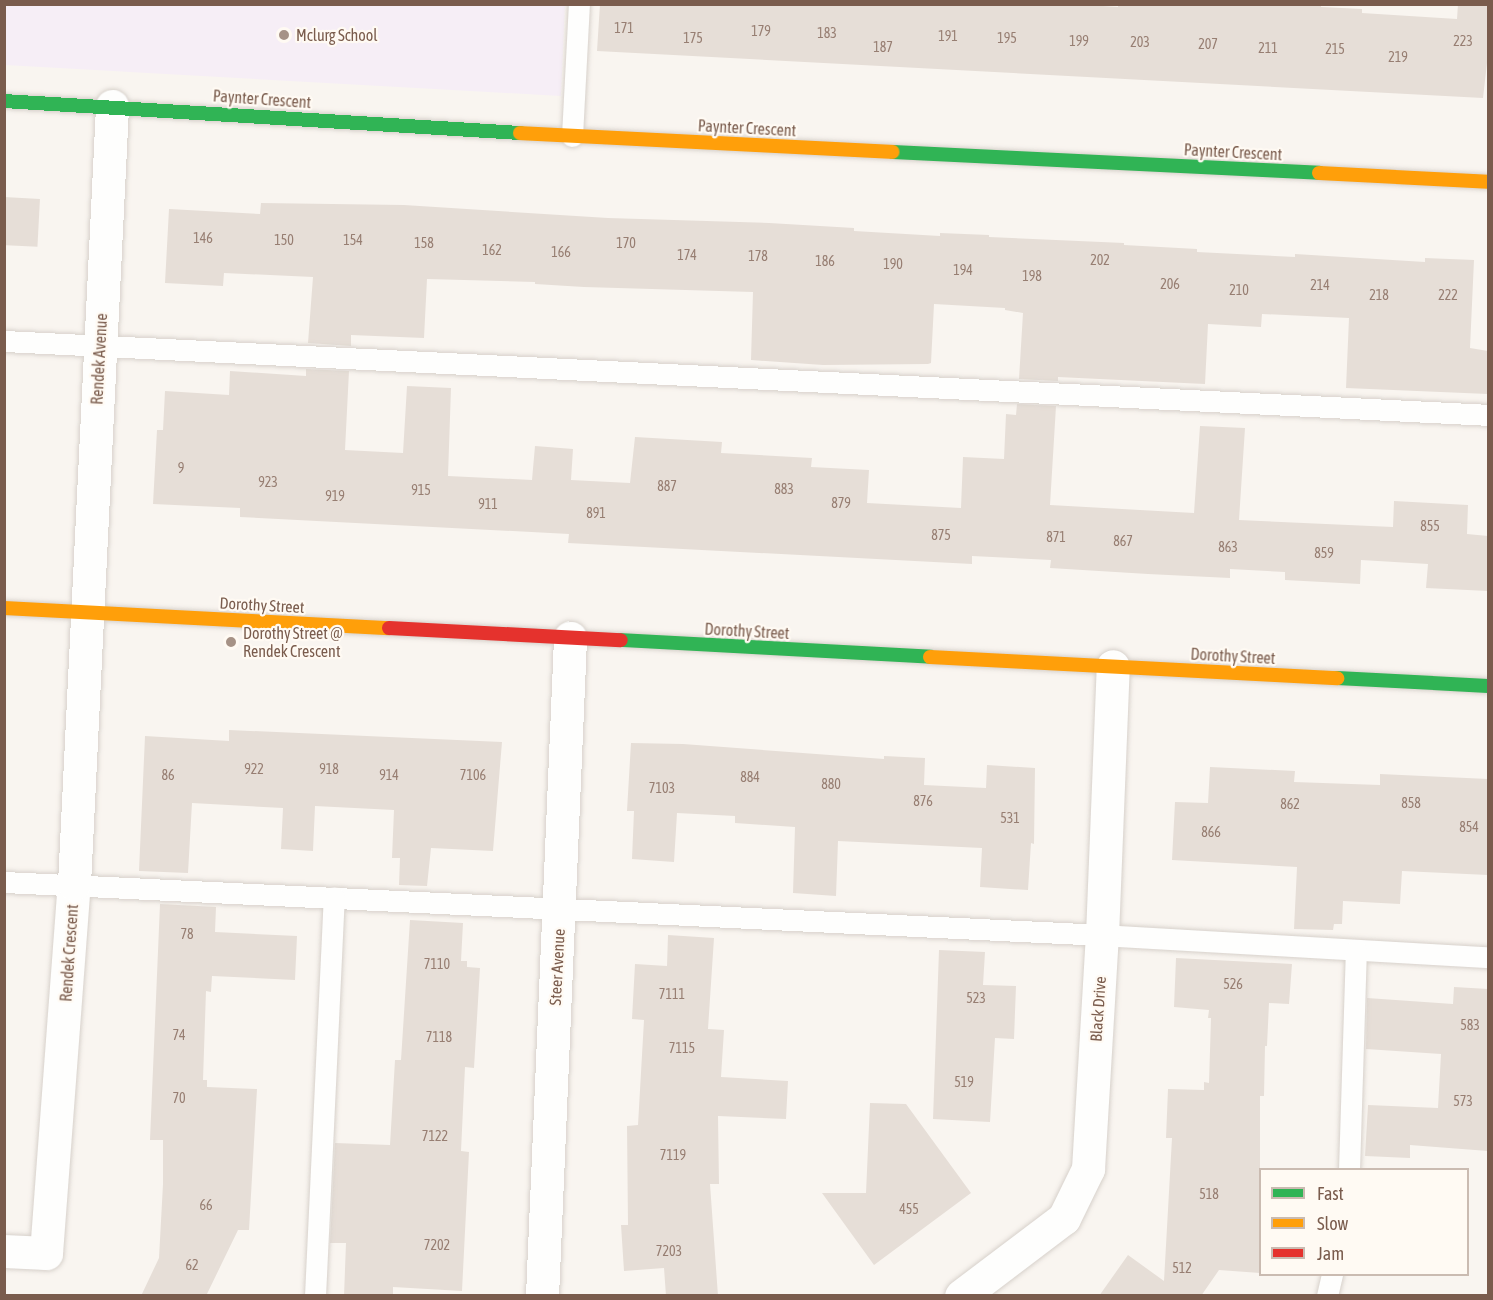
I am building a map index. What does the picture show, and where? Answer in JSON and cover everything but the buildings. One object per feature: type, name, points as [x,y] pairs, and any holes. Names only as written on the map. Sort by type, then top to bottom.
[{"type":"street","name":"Paynter Crescent","points":[[4,100],[572,136],[1488,182]]},
{"type":"street","name":"Rendek Avenue","points":[[87,612],[112,106]]},
{"type":"street","name":"Dorothy Street","points":[[4,608],[1488,686]]},
{"type":"street","name":"Rendek Crescent","points":[[4,1251],[46,1253],[74,884],[87,612]]},
{"type":"street","name":"Steer Avenue","points":[[542,1296],[570,638]]},
{"type":"street","name":"Black Drive","points":[[961,1296],[1064,1218],[1088,1169],[1102,935],[1113,666]]},
{"type":"lane","points":[[572,136],[579,4]]},
{"type":"lane","points":[[4,341],[1488,415]]},
{"type":"lane","points":[[4,882],[334,897],[560,911],[1102,935],[1488,957]]},
{"type":"lane","points":[[315,1296],[334,897]]},
{"type":"lane","points":[[1349,1168],[1356,950]]},
{"type":"lane","points":[[1327,1296],[1332,1276]]},
{"type":"shaded area","name":"Mclurg School","points":[[5,4],[565,5],[561,96],[5,65]]},
{"type":"traffic: fast","points":[[4,101],[520,133]]},
{"type":"traffic: fast","points":[[893,152],[1319,173]]},
{"type":"traffic: fast","points":[[621,640],[930,657]]},
{"type":"traffic: fast","points":[[1337,678],[1488,686]]},
{"type":"traffic: slow","points":[[520,133],[893,152]]},
{"type":"traffic: slow","points":[[1319,173],[1488,182]]},
{"type":"traffic: slow","points":[[4,608],[389,628]]},
{"type":"traffic: slow","points":[[930,657],[1337,678]]},
{"type":"traffic: jam","points":[[389,628],[621,640]]},
{"type":"place","name":"Mclurg School","points":[[284,35]]},
{"type":"place","name":"Dorothy Street @ Rendek Crescent","points":[[231,642]]}]
